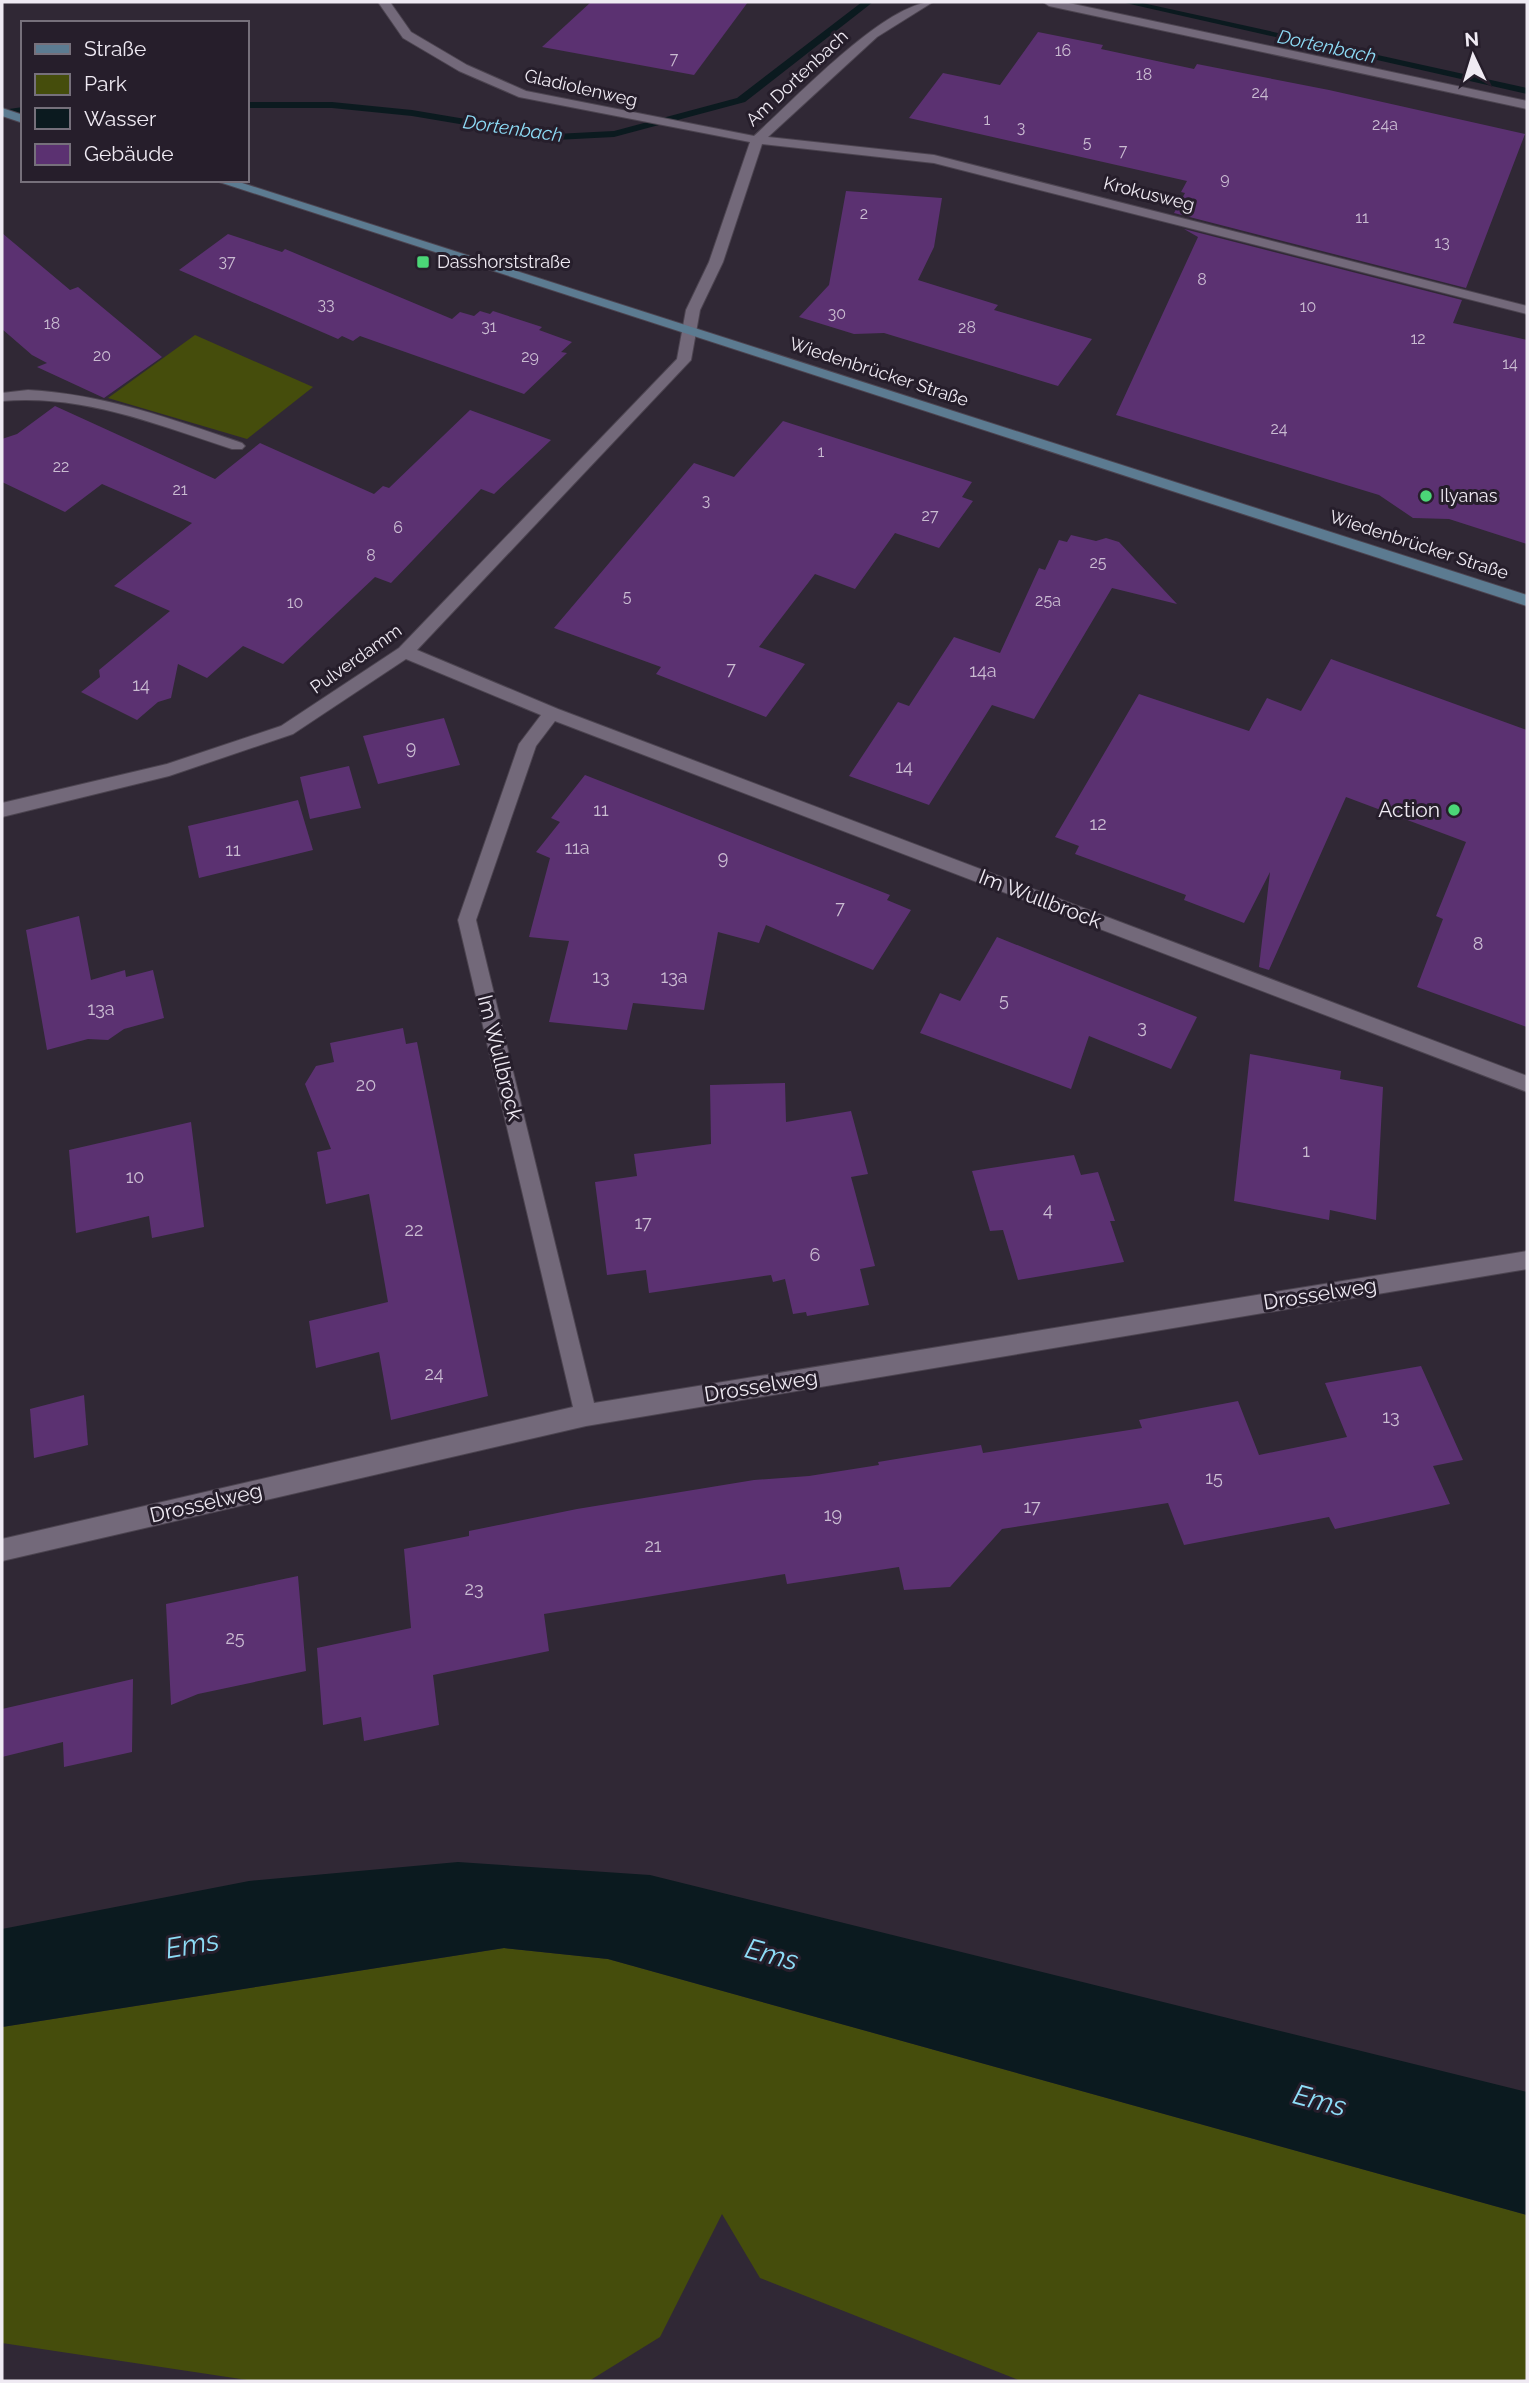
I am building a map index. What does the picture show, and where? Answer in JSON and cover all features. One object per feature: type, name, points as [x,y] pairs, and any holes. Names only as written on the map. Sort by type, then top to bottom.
[{"type":"main road","points":[[2,112],[21,118]]},
{"type":"main road","name":"Wiedenbrücker Straße","points":[[225,182],[1527,601]]},
{"type":"street","name":"Gladiolenweg","points":[[384,2],[407,35],[463,68],[523,94],[607,113],[757,140]]},
{"type":"street","name":"Am Dortenbach","points":[[687,331],[693,310],[716,262],[757,140],[873,34],[911,9],[927,2]]},
{"type":"street","points":[[1049,2],[1527,105]]},
{"type":"street","name":"Krokusweg","points":[[757,140],[934,159],[1527,310]]},
{"type":"street","name":"Pulverdamm","points":[[2,810],[169,771],[287,730],[405,652],[684,360],[687,331]]},
{"type":"street","points":[[2,397],[14,394],[84,399],[237,446]]},
{"type":"street","name":"Im Wullbrock","points":[[405,652],[552,713],[1527,1084]]},
{"type":"street","name":"Im Wullbrock","points":[[552,713],[528,744],[467,920],[586,1415]]},
{"type":"street","name":"Drosselweg","points":[[2,1550],[586,1415],[1527,1260]]},
{"type":"green space","points":[[195,335],[313,387],[247,439],[108,398]]},
{"type":"green space","points":[[504,1948],[608,1959],[1527,2215],[1527,2381],[1021,2381],[760,2278],[722,2214],[660,2337],[589,2381],[254,2381],[2,2343],[2,2027]]},
{"type":"water","name":"Ems","points":[[458,1862],[650,1875],[1527,2092],[1527,2215],[608,1959],[504,1948],[2,2027],[2,1929],[249,1881]]},
{"type":"building","points":[[591,2],[748,2],[694,75],[542,47]]},
{"type":"building","points":[[1038,32],[1103,45],[1101,49],[1194,69],[1197,64],[1329,90],[1525,134],[1466,288],[1174,213],[1185,193],[1181,192],[1187,181],[909,118],[943,73],[1000,85]]},
{"type":"building","points":[[846,191],[942,198],[934,247],[918,280],[998,305],[994,310],[1092,339],[1058,386],[884,333],[854,334],[799,317],[829,285]]},
{"type":"building","points":[[1184,229],[1462,300],[1453,323],[1527,340],[1527,544],[1449,519],[1413,518],[1379,495],[1116,415],[1198,237]]},
{"type":"building","points":[[2,233],[70,290],[78,287],[162,357],[104,398],[37,367],[47,363],[32,355],[2,329]]},
{"type":"building","points":[[228,234],[282,252],[285,249],[452,319],[460,312],[474,316],[480,311],[490,314],[493,311],[542,327],[539,330],[572,342],[561,352],[567,353],[524,394],[360,336],[353,341],[342,336],[338,339],[179,270]]},
{"type":"building","points":[[55,406],[215,479],[260,443],[374,494],[383,486],[389,488],[470,410],[551,440],[494,494],[481,489],[391,583],[375,577],[283,664],[243,646],[207,678],[178,664],[171,698],[158,702],[137,720],[81,692],[100,677],[99,670],[170,611],[114,586],[192,523],[102,484],[65,512],[2,482],[2,439],[17,434]]},
{"type":"building","points":[[783,421],[972,482],[962,497],[973,501],[939,548],[895,533],[855,589],[815,574],[759,647],[805,664],[766,717],[656,674],[661,667],[554,628],[694,463],[734,477]]},
{"type":"building","points":[[1071,535],[1096,541],[1106,538],[1119,542],[1177,604],[1112,588],[1034,719],[992,705],[929,805],[849,776],[898,702],[909,706],[954,637],[1000,653],[1039,568],[1045,570],[1059,540],[1067,542]]},
{"type":"building","points":[[1331,659],[1527,730],[1527,1027],[1417,987],[1443,919],[1436,916],[1466,842],[1346,797],[1269,970],[1259,967],[1270,872],[1244,923],[1184,900],[1186,895],[1075,854],[1079,846],[1055,837],[1139,694],[1249,731],[1267,698],[1301,711]]},
{"type":"building","points":[[444,718],[460,765],[378,784],[363,736]]},
{"type":"building","points":[[349,766],[361,808],[310,819],[300,777]]},
{"type":"building","points":[[585,775],[890,895],[887,900],[911,910],[873,970],[766,925],[759,943],[718,932],[704,1010],[633,1003],[627,1030],[549,1022],[569,941],[529,937],[550,858],[536,852],[560,822],[551,818]]},
{"type":"building","points":[[298,800],[313,850],[199,878],[188,826]]},
{"type":"building","points":[[79,916],[91,980],[125,970],[126,977],[153,970],[164,1018],[124,1029],[108,1040],[88,1039],[47,1050],[26,930]]},
{"type":"building","points":[[997,937],[1197,1017],[1171,1069],[1089,1036],[1071,1089],[920,1033],[940,993],[960,1001]]},
{"type":"building","points":[[403,1028],[406,1044],[417,1042],[488,1396],[391,1420],[379,1352],[316,1368],[309,1321],[388,1302],[369,1194],[326,1204],[317,1152],[331,1149],[305,1084],[316,1066],[334,1062],[330,1043]]},
{"type":"building","points":[[1250,1054],[1341,1071],[1340,1079],[1383,1087],[1376,1220],[1330,1210],[1329,1220],[1234,1201]]},
{"type":"building","points":[[785,1083],[786,1122],[851,1111],[868,1174],[851,1177],[875,1266],[860,1269],[869,1305],[807,1316],[806,1312],[793,1314],[785,1279],[773,1282],[771,1275],[649,1293],[646,1270],[607,1275],[595,1182],[637,1176],[634,1154],[711,1144],[710,1085]]},
{"type":"building","points":[[191,1122],[204,1227],[152,1238],[149,1216],[76,1233],[69,1150]]},
{"type":"building","points":[[1074,1155],[1081,1175],[1098,1172],[1115,1221],[1110,1221],[1124,1262],[1018,1280],[1003,1230],[990,1231],[972,1171]]},
{"type":"building","points":[[1421,1366],[1463,1460],[1433,1466],[1450,1504],[1335,1529],[1329,1517],[1184,1545],[1168,1503],[1002,1529],[950,1587],[904,1590],[899,1567],[787,1584],[785,1574],[544,1614],[549,1651],[433,1675],[439,1725],[364,1741],[361,1717],[323,1725],[317,1648],[411,1628],[404,1549],[469,1536],[469,1531],[577,1509],[754,1480],[809,1476],[879,1465],[878,1462],[981,1445],[983,1453],[1142,1428],[1139,1420],[1238,1401],[1259,1455],[1347,1437],[1325,1383]]},
{"type":"building","points":[[84,1395],[88,1445],[34,1458],[30,1409]]},
{"type":"building","points":[[298,1576],[306,1671],[198,1694],[171,1705],[166,1604]]},
{"type":"building","points":[[133,1679],[132,1752],[64,1767],[63,1742],[2,1757],[2,1709]]},
{"type":"waterway","name":"Dortenbach","points":[[248,105],[332,105],[412,113],[555,137],[614,134],[741,100],[868,2]]},
{"type":"waterway","name":"Dortenbach","points":[[1126,2],[1527,91]]},
{"type":"waterway","name":"Dortenbach","points":[[2,113],[21,110]]},
{"type":"place","name":"Dasshorststraße","points":[[423,262]]},
{"type":"place","name":"Ilyanas","points":[[1426,496]]},
{"type":"place","name":"Action","points":[[1454,810]]}]
